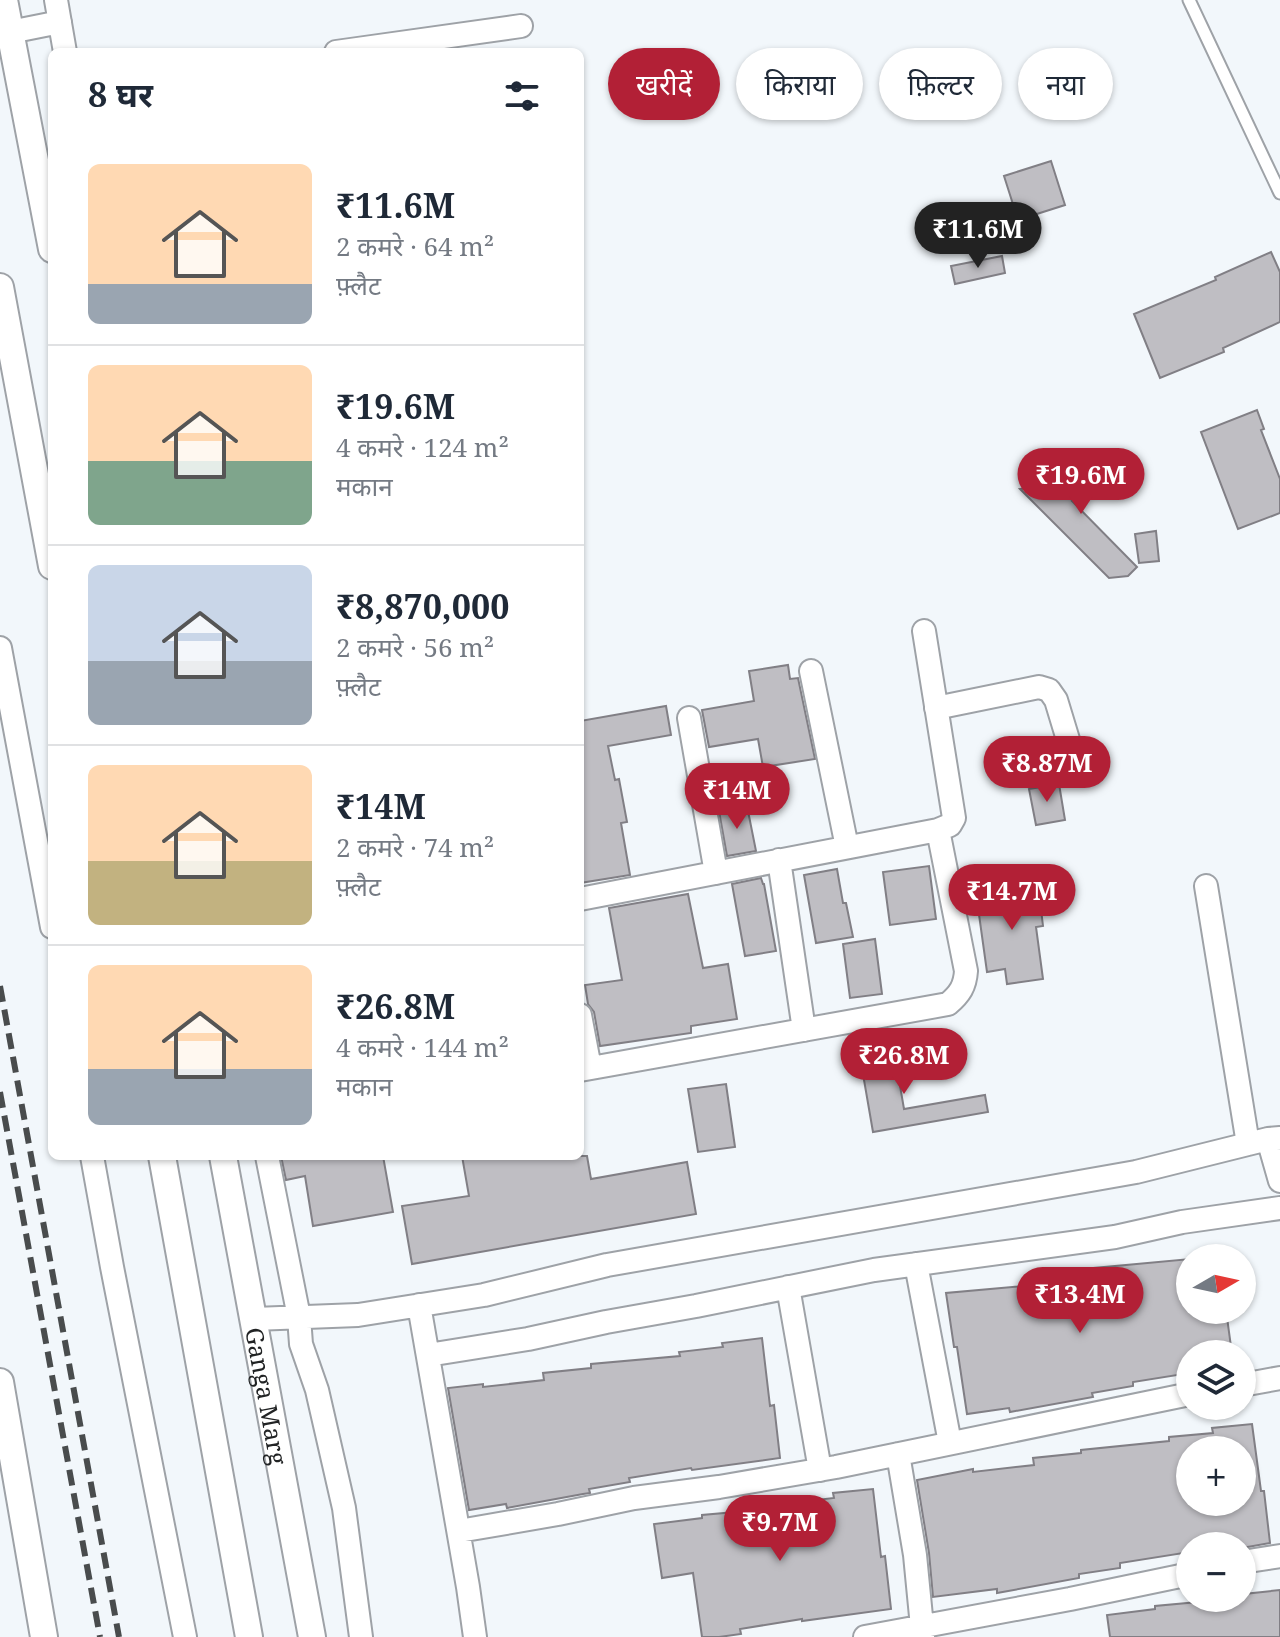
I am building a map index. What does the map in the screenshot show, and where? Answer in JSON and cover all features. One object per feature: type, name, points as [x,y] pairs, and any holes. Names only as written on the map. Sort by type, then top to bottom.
[{"type":"street","points":[[4,0],[48,228]]},
{"type":"street","points":[[10,32],[58,11],[64,48]]},
{"type":"street","points":[[364,48],[521,26]]},
{"type":"street","points":[[0,287],[48,545]]},
{"type":"street","points":[[584,898],[938,830],[950,825],[954,818],[924,631]]},
{"type":"street","points":[[0,648],[48,906]]},
{"type":"street","points":[[811,671],[847,847]]},
{"type":"street","points":[[936,708],[1039,687],[1049,690],[1056,700],[1076,766]]},
{"type":"street","points":[[689,718],[716,873]]},
{"type":"street","points":[[585,1069],[948,1004],[965,985],[966,971],[938,830]]},
{"type":"street","points":[[779,860],[804,1030]]},
{"type":"street","points":[[1206,886],[1265,1140],[1280,1181]]},
{"type":"street","points":[[253,1319],[358,1315],[484,1295],[607,1265],[1136,1172],[1265,1140]]},
{"type":"street","points":[[93,1160],[185,1637]]},
{"type":"street","points":[[163,1160],[249,1637]]},
{"type":"street","name":"Ganga Marg","points":[[224,1160],[312,1637]]},
{"type":"street","points":[[268,1160],[299,1317],[301,1344],[317,1390],[344,1508],[361,1637]]},
{"type":"street","points":[[428,1355],[528,1339],[874,1270],[1115,1237],[1182,1222],[1280,1208]]},
{"type":"street","points":[[916,1264],[950,1443]]},
{"type":"street","points":[[788,1287],[820,1470]]},
{"type":"street","points":[[419,1305],[475,1637]]},
{"type":"street","points":[[1256,1382],[1280,1378]]},
{"type":"street","points":[[0,1382],[44,1637]]},
{"type":"street","points":[[459,1531],[634,1498],[820,1470],[1176,1397]]},
{"type":"street","points":[[898,1454],[915,1555],[922,1632]]},
{"type":"street","points":[[1256,1560],[1280,1556]]},
{"type":"street","points":[[865,1637],[922,1632],[1176,1577]]},
{"type":"lane","points":[[1189,0],[1280,193]]},
{"type":"building","points":[[1051,161],[1065,205],[1018,220],[1004,176]]},
{"type":"building","points":[[1271,252],[1280,272],[1280,322],[1223,348],[1224,352],[1160,378],[1134,314],[1216,280],[1215,277]]},
{"type":"building","points":[[1002,256],[1005,273],[955,284],[951,266]]},
{"type":"building","points":[[1257,410],[1264,429],[1261,430],[1280,479],[1280,513],[1238,529],[1201,432]]},
{"type":"building","points":[[1090,452],[1104,480],[1113,480],[1072,501],[1137,567],[1128,576],[1109,578],[1020,489],[1069,484],[1061,467]]},
{"type":"building","points":[[1156,531],[1159,561],[1139,563],[1135,534]]},
{"type":"building","points":[[788,665],[790,679],[798,678],[815,759],[763,767],[758,739],[709,747],[702,710],[754,701],[749,671]]},
{"type":"building","points":[[666,706],[671,735],[608,746],[615,780],[619,779],[627,822],[621,823],[630,875],[584,882],[584,720]]},
{"type":"building","points":[[1059,784],[1065,820],[1036,825],[1029,789]]},
{"type":"building","points":[[747,806],[756,851],[727,856],[719,811]]},
{"type":"building","points":[[929,866],[936,919],[890,925],[883,872]]},
{"type":"building","points":[[837,869],[853,937],[816,943],[804,875]]},
{"type":"building","points":[[761,878],[776,951],[745,956],[732,884]]},
{"type":"building","points":[[1038,885],[1043,926],[1036,927],[1043,979],[1007,984],[1005,969],[987,972],[976,893]]},
{"type":"building","points":[[688,894],[703,968],[728,964],[737,1019],[691,1026],[691,1033],[600,1046],[585,985],[622,980],[609,908]]},
{"type":"building","points":[[875,939],[882,994],[850,998],[843,944]]},
{"type":"building","points":[[893,1045],[904,1109],[985,1095],[988,1112],[873,1132],[859,1051]]},
{"type":"building","points":[[726,1084],[735,1147],[698,1152],[688,1089]]},
{"type":"building","points":[[587,1156],[591,1179],[687,1162],[696,1214],[412,1264],[402,1206],[469,1196],[463,1160],[584,1160]]},
{"type":"building","points":[[282,1160],[384,1160],[393,1212],[313,1226],[305,1176],[286,1180]]},
{"type":"building","points":[[1176,1260],[1176,1324],[1228,1324],[1230,1340],[1176,1340],[1176,1375],[1133,1382],[1133,1386],[1092,1393],[1093,1397],[1010,1412],[1009,1408],[967,1414],[946,1293],[1047,1284],[1046,1277],[1094,1271],[1094,1268]]},
{"type":"building","points":[[762,1338],[780,1458],[629,1478],[630,1482],[589,1489],[590,1493],[507,1508],[506,1504],[469,1510],[448,1388],[544,1380],[543,1373],[591,1368],[591,1364],[680,1356],[679,1352]]},
{"type":"building","points":[[1252,1424],[1254,1436],[1180,1436],[1213,1433],[1212,1428]]},
{"type":"building","points":[[1176,1436],[1176,1516],[1256,1516],[1256,1454],[1270,1543],[1256,1546],[1256,1532],[1176,1532],[1176,1554],[1120,1563],[1120,1568],[1079,1574],[1079,1578],[997,1593],[997,1589],[933,1597],[917,1480],[973,1469],[973,1472],[1034,1465],[1033,1458],[1169,1441],[1169,1437]]},
{"type":"building","points":[[873,1489],[891,1609],[802,1619],[740,1629],[741,1634],[702,1637],[693,1573],[662,1578],[654,1524],[702,1518],[702,1515],[791,1507],[790,1503],[834,1498],[833,1493]]},
{"type":"building","points":[[1280,1590],[1280,1637],[1110,1637],[1107,1615],[1176,1604],[1176,1612],[1256,1612],[1256,1593]]},
{"type":"railway","points":[[0,986],[119,1637]]},
{"type":"railway","points":[[0,1092],[100,1637]]}]
